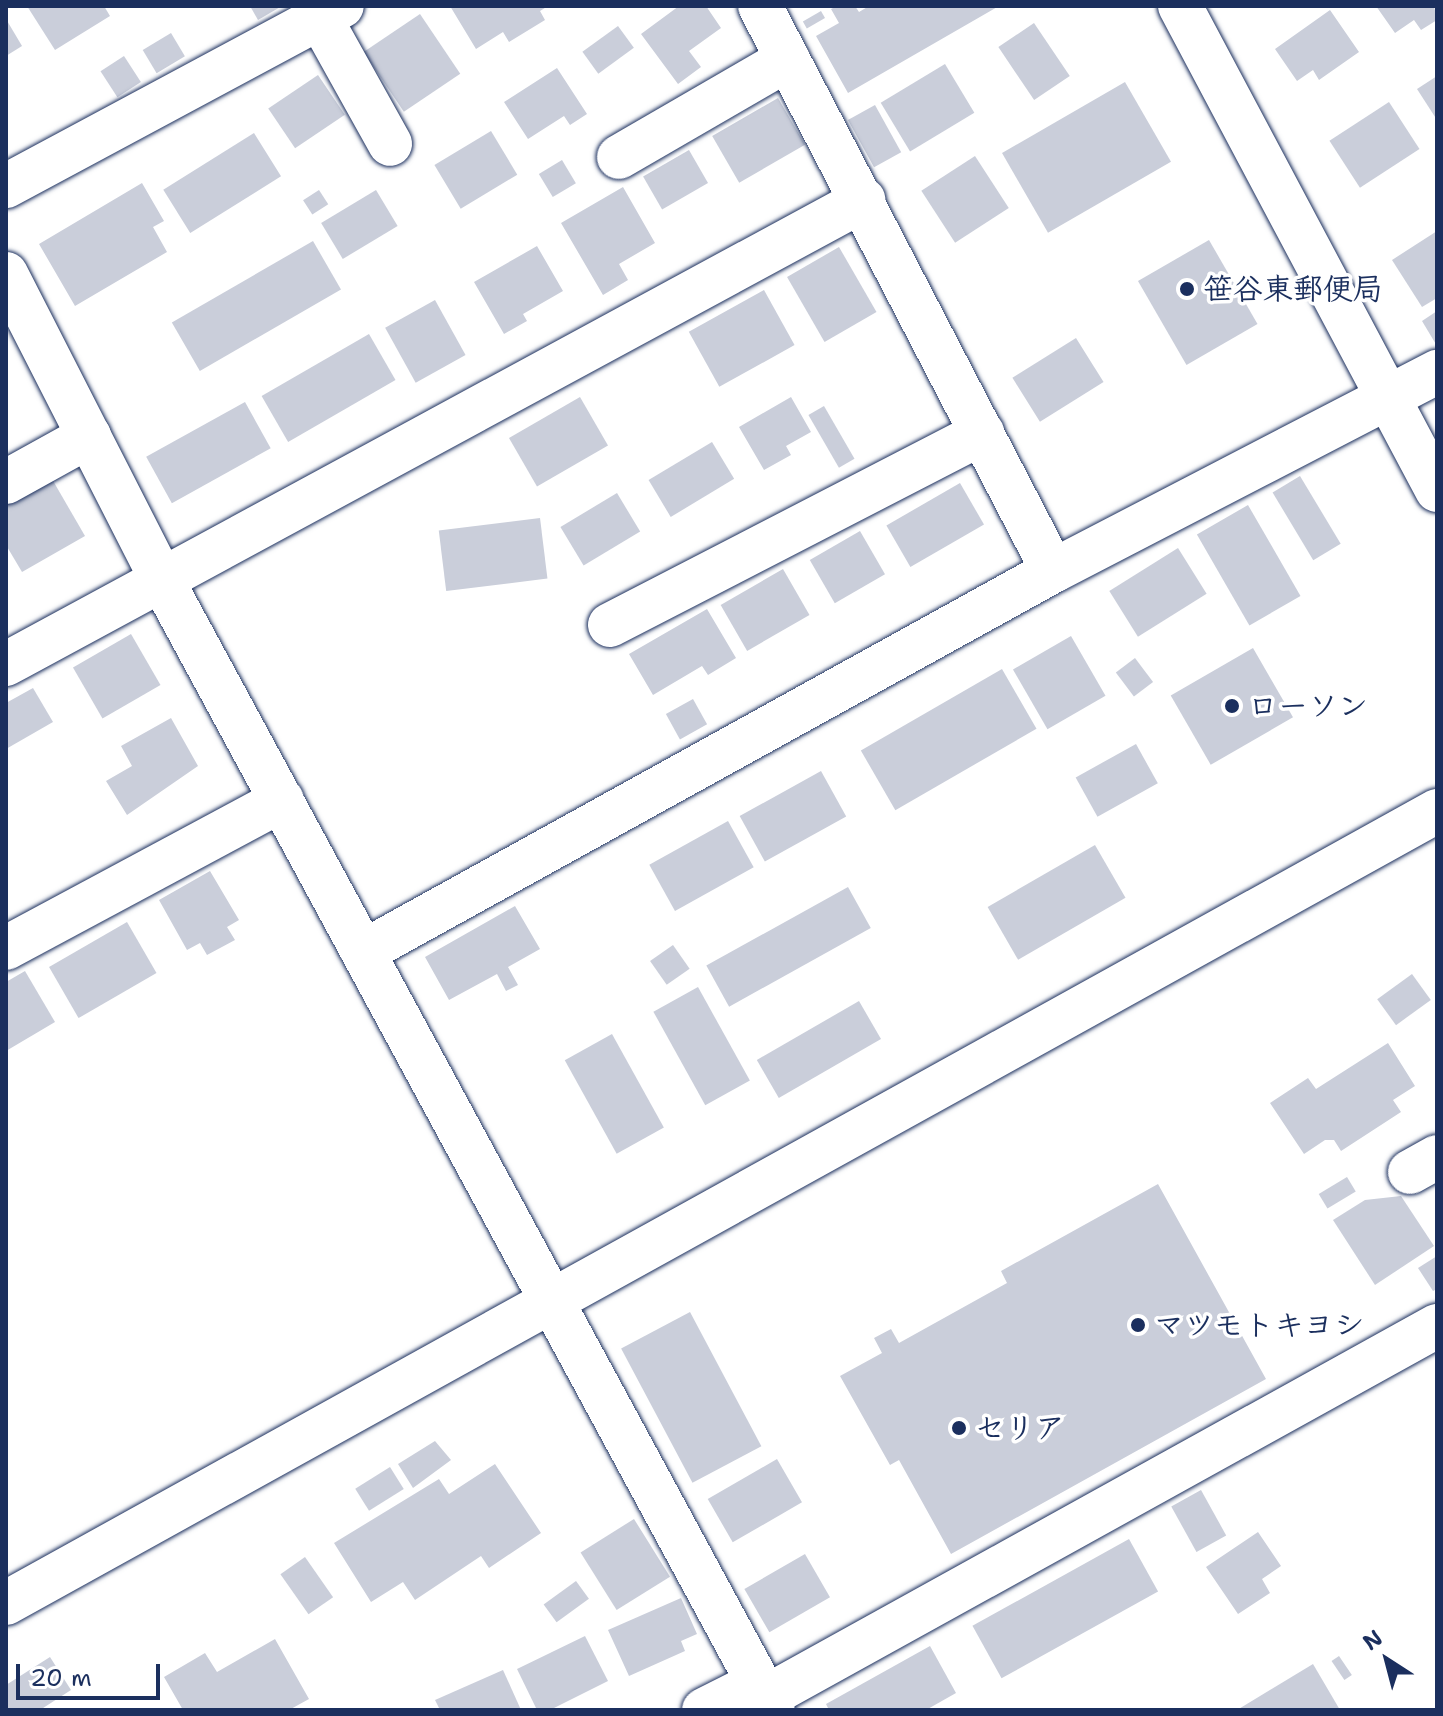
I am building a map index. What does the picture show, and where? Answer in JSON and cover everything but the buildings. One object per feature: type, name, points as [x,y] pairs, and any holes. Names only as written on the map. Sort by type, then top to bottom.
[{"type":"street","points":[[760,6],[1053,571]]},
{"type":"street","points":[[1180,6],[1437,490]]},
{"type":"street","points":[[6,186],[331,12],[390,144]]},
{"type":"street","points":[[619,157],[788,59]]},
{"type":"street","points":[[6,664],[163,582],[863,200]]},
{"type":"street","points":[[11,297],[89,436],[163,582],[551,1306],[766,1697]]},
{"type":"street","points":[[363,952],[1053,571],[1391,399],[1437,372]]},
{"type":"street","points":[[610,625],[982,433]]},
{"type":"street","points":[[6,482],[89,436]]},
{"type":"street","points":[[11,931],[282,800]]},
{"type":"street","points":[[6,1603],[551,1306],[1437,811]]},
{"type":"street","points":[[704,1710],[766,1697],[1437,1326]]},
{"type":"place","name":"笹谷東郵便局","points":[[1187,289]]},
{"type":"place","name":"ローソン","points":[[1232,706]]},
{"type":"place","name":"マツモトキヨシ","points":[[1138,1325]]},
{"type":"place","name":"セリア","points":[[959,1428]]}]
